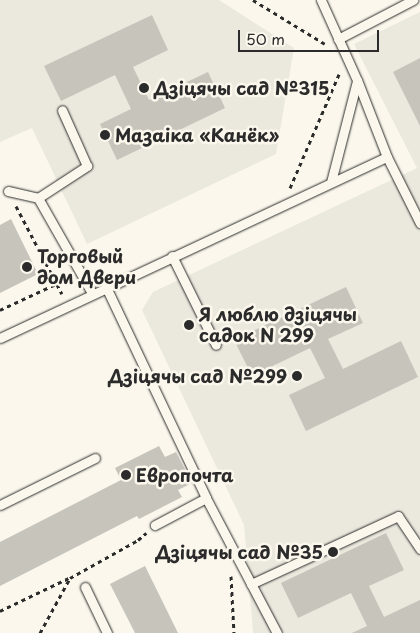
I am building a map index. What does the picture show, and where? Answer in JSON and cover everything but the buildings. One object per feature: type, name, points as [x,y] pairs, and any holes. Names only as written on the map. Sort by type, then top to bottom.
[{"type":"lane","points":[[321,0],[357,80],[387,157],[420,223]]},
{"type":"lane","points":[[338,39],[413,0]]},
{"type":"lane","points":[[331,182],[357,80]]},
{"type":"lane","points":[[38,198],[88,166],[62,110]]},
{"type":"lane","points":[[0,338],[92,293],[387,157]]},
{"type":"lane","points":[[8,190],[38,198],[92,293]]},
{"type":"lane","points":[[172,256],[216,345]]},
{"type":"lane","points":[[106,288],[206,498],[277,633]]},
{"type":"lane","points":[[0,505],[95,458]]},
{"type":"lane","points":[[156,525],[206,498]]},
{"type":"lane","points":[[251,584],[398,516],[420,549]]},
{"type":"lane","points":[[85,587],[107,633]]},
{"type":"path","points":[[253,0],[347,57],[283,204]]},
{"type":"path","points":[[8,190],[68,306]]},
{"type":"path","points":[[0,310],[56,284]]},
{"type":"path","points":[[231,573],[234,633]]},
{"type":"path","points":[[0,611],[70,578]]},
{"type":"shaded area","name":"Дзіцячы сад №315","points":[[0,0],[219,0],[294,48],[276,154],[87,244],[32,128],[0,142]]},
{"type":"shaded area","name":"Дзіцячы сад №299","points":[[420,12],[420,633],[253,633],[244,525],[142,310],[153,292],[417,168],[354,44]]},
{"type":"place","name":"Дзіцячы сад №315","points":[[144,88]]},
{"type":"place","name":"Мазаіка «Канёк»","points":[[105,135]]},
{"type":"place","name":"Торговый дом Двери","points":[[27,267]]},
{"type":"place","name":"Я люблю дзіцячы садок N 299","points":[[189,325]]},
{"type":"place","name":"Дзіцячы сад №299","points":[[297,376]]},
{"type":"place","name":"Европочта","points":[[126,475]]},
{"type":"place","name":"Дзіцячы сад №35","points":[[333,552]]}]
